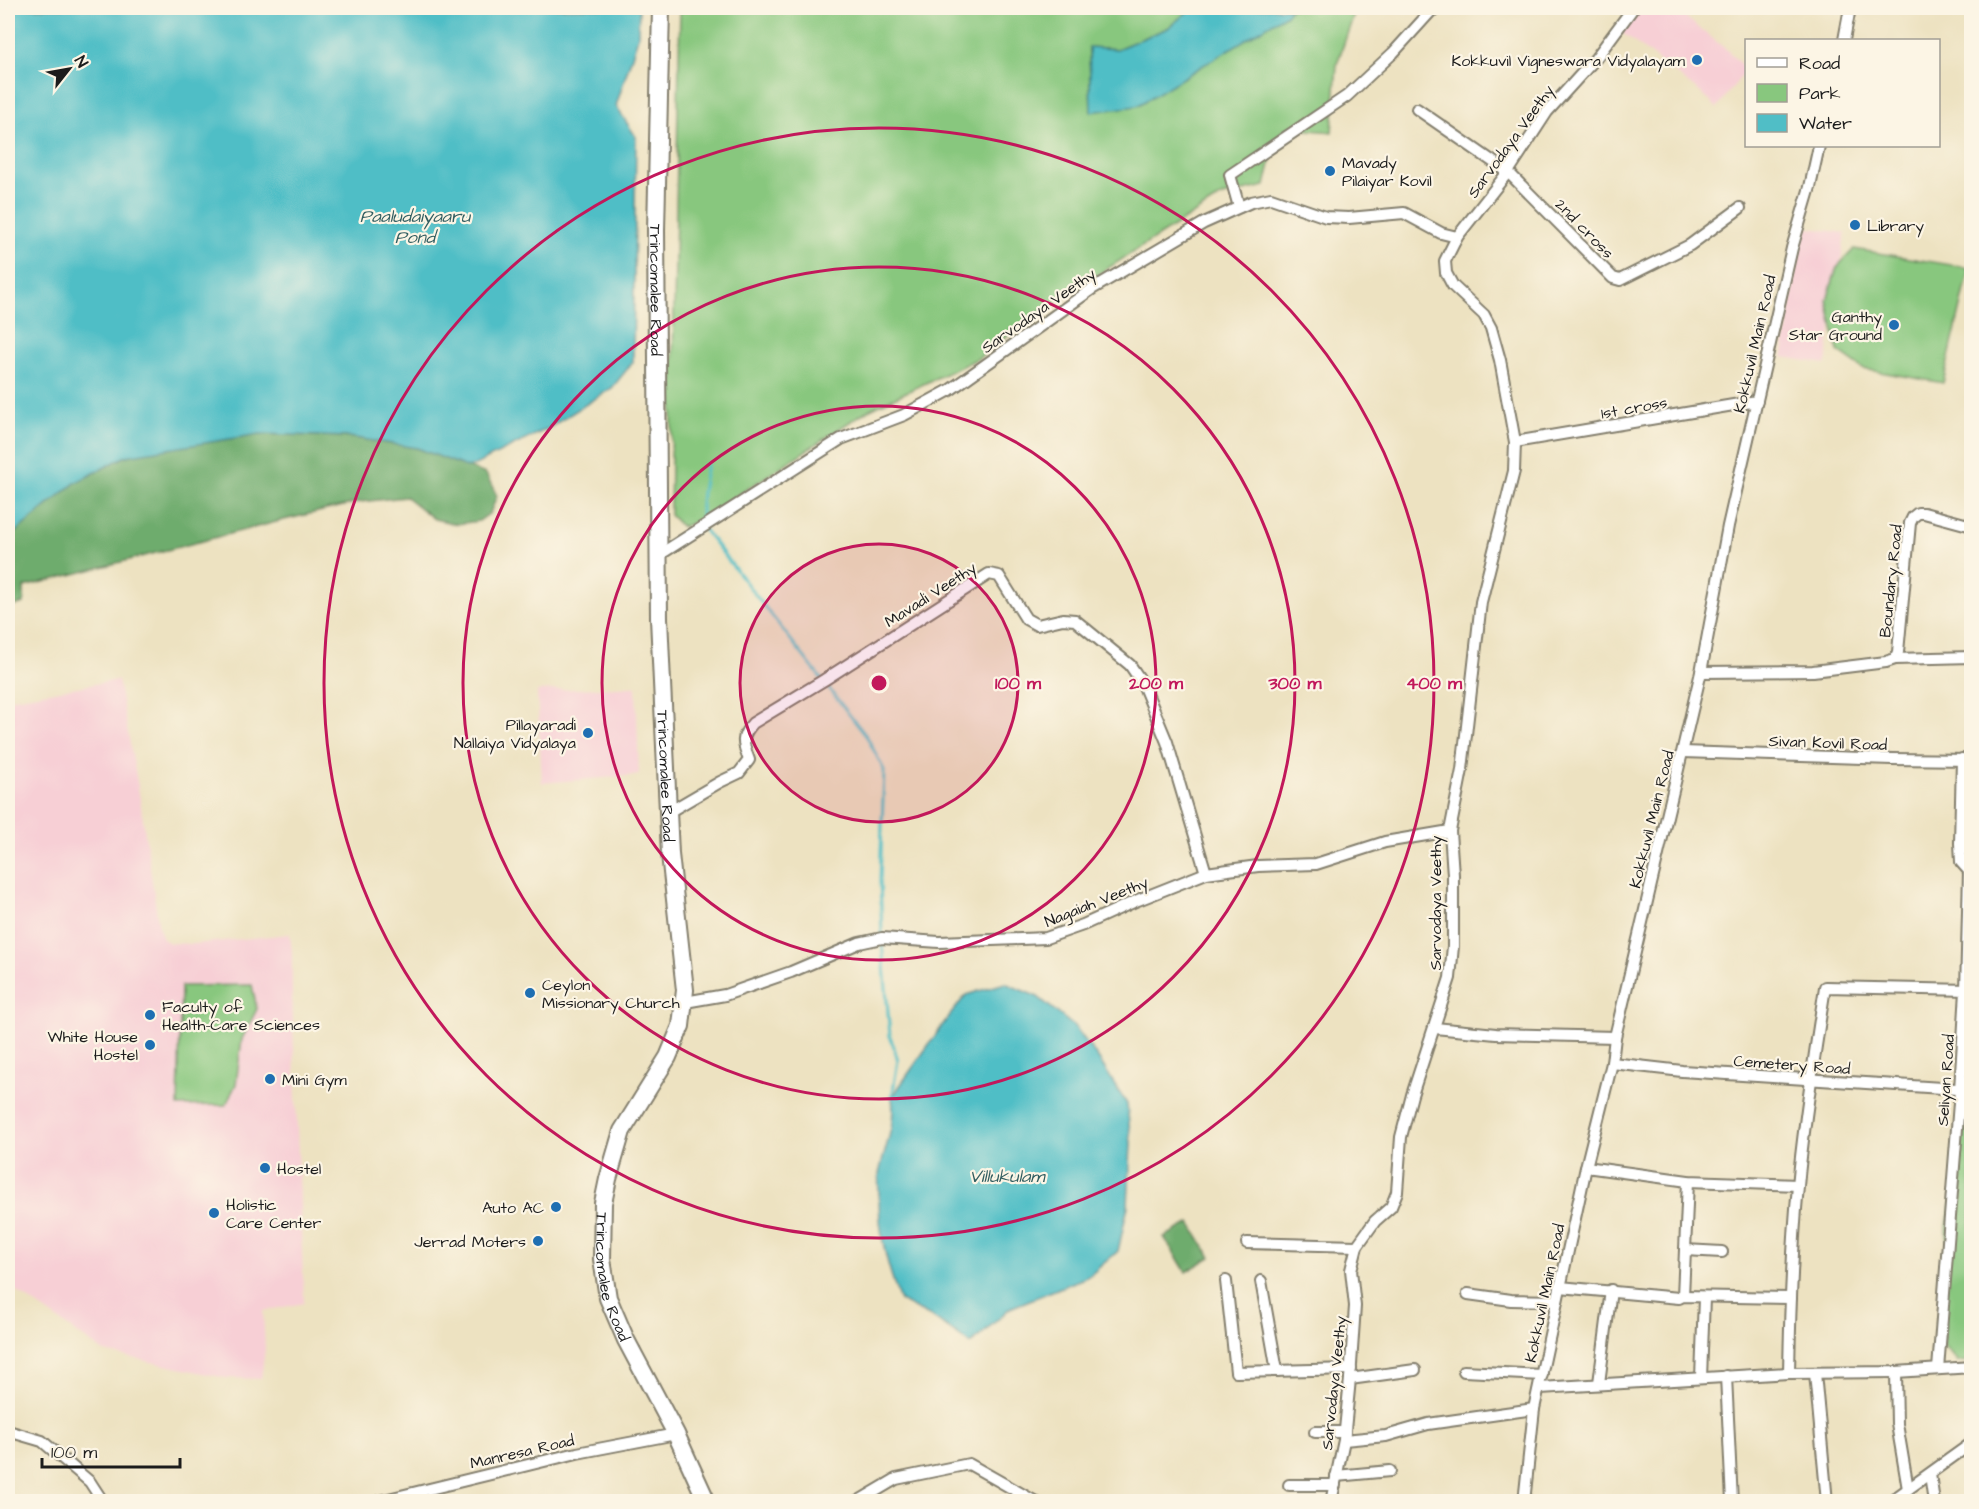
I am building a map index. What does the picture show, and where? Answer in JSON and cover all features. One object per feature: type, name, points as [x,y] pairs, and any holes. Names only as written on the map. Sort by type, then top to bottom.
[{"type":"highway","name":"Trincomalee Road","points":[[661,8],[656,230],[659,618],[667,813],[685,1002],[681,1026],[668,1057],[622,1131],[603,1203],[603,1259],[608,1299],[626,1340],[676,1434],[707,1502]]},
{"type":"street","points":[[1239,207],[1230,175],[1347,96],[1393,53],[1432,10],[1443,8]]},
{"type":"street","name":"Sarvodaya Veethy","points":[[1331,1502],[1345,1436],[1351,1374],[1355,1306],[1351,1270],[1357,1246],[1375,1221],[1392,1207],[1396,1192],[1401,1137],[1412,1095],[1450,978],[1454,875],[1450,831],[1462,770],[1481,602],[1514,471],[1515,442],[1500,360],[1491,328],[1484,315],[1454,286],[1446,273],[1445,261],[1457,237],[1508,172],[1547,112],[1596,58],[1633,8]]},
{"type":"street","points":[[1844,39],[1850,8]]},
{"type":"street","name":"2nd cross","points":[[1418,109],[1508,172],[1613,278],[1620,280],[1690,245],[1740,208]]},
{"type":"street","name":"Kokkuvil Main Road","points":[[1524,1502],[1534,1410],[1586,1167],[1701,672],[1728,526],[1792,248],[1819,147]]},
{"type":"street","name":"Sarvodaya Veethy","points":[[659,555],[841,439],[904,414],[950,390],[1092,289],[1204,223],[1251,202],[1271,198],[1326,217],[1349,218],[1404,213],[1441,233],[1457,237]]},
{"type":"street","name":"1st cross","points":[[1515,442],[1757,401]]},
{"type":"street","name":"Boundary Road","points":[[1701,672],[1813,671],[1886,662],[1895,658],[1898,652],[1910,523],[1913,517],[1918,513],[1924,513],[1971,526]]},
{"type":"street","name":"Mavadi Veethy","points":[[667,813],[739,773],[749,760],[743,744],[745,731],[753,723],[989,574],[999,576],[1026,619],[1037,625],[1063,619],[1075,620],[1130,665],[1143,684],[1167,742],[1206,873]]},
{"type":"street","points":[[1895,658],[1971,657]]},
{"type":"street","name":"Sivan Kovil Road","points":[[1683,752],[1892,759],[1966,759]]},
{"type":"street","name":"Seliyan Road","points":[[1938,1369],[1966,1090],[1969,991],[1966,936],[1970,901],[1969,871],[1961,862],[1960,843],[1966,759]]},
{"type":"street","name":"Nagaiah Veethy","points":[[685,1002],[725,995],[791,972],[859,943],[882,938],[939,942],[1046,938],[1083,926],[1138,900],[1206,873],[1258,866],[1316,864],[1385,842],[1450,831]]},
{"type":"street","points":[[1789,1373],[1798,1185],[1810,1080],[1825,987],[1969,991]]},
{"type":"street","points":[[1435,1028],[1496,1034],[1615,1037]]},
{"type":"street","name":"Cemetery Road","points":[[1612,1063],[1682,1071],[1966,1090]]},
{"type":"street","points":[[1586,1167],[1688,1181],[1798,1185]]},
{"type":"street","points":[[1683,1296],[1688,1181]]},
{"type":"street","points":[[1247,1243],[1357,1246]]},
{"type":"street","points":[[1685,1250],[1722,1252]]},
{"type":"street","points":[[1226,1281],[1236,1372],[1351,1374],[1415,1370]]},
{"type":"street","points":[[1261,1281],[1277,1371]]},
{"type":"street","points":[[1560,1287],[1679,1298],[1683,1296],[1791,1298]]},
{"type":"street","points":[[1599,1383],[1611,1290]]},
{"type":"street","points":[[1468,1294],[1511,1300],[1557,1301]]},
{"type":"street","points":[[1701,1378],[1704,1298]]},
{"type":"street","points":[[1540,1388],[1726,1376],[1896,1372],[1971,1367]]},
{"type":"street","points":[[1464,1371],[1542,1375]]},
{"type":"street","points":[[1896,1372],[1897,1424],[1908,1489]]},
{"type":"street","points":[[1815,1373],[1827,1502]]},
{"type":"street","points":[[1726,1376],[1732,1502]]},
{"type":"street","points":[[1315,1432],[1345,1436],[1386,1436],[1428,1424],[1534,1410]]},
{"type":"street","points":[[8,1431],[42,1441],[90,1482],[103,1502]]},
{"type":"street","name":"Manresa Road","points":[[375,1502],[565,1456],[676,1434]]},
{"type":"street","points":[[1890,1502],[1971,1443]]},
{"type":"street","points":[[857,1502],[896,1479],[969,1464],[1036,1502]]},
{"type":"street","points":[[1289,1485],[1335,1481],[1390,1471]]},
{"type":"street","points":[[1930,1474],[1934,1502]]},
{"type":"shaded area","name":"Kokkuvil Vigneswara Vidyalayam","points":[[1640,8],[1674,8],[1727,50],[1745,71],[1717,108],[1701,93],[1621,32]]},
{"type":"shaded area","points":[[1802,227],[1845,233],[1826,364],[1783,357]]},
{"type":"shaded area","name":"Faculty of Health-Care Sciences","points":[[118,680],[138,786],[159,928],[163,939],[170,943],[194,944],[290,934],[304,1303],[263,1311],[265,1349],[261,1379],[226,1378],[104,1352],[8,1285],[8,699]]},
{"type":"shaded area","name":"Pillayaradi Nallaiya Vidyalaya","points":[[636,686],[639,775],[542,783],[537,691]]},
{"type":"green space","points":[[680,8],[1192,8],[1168,28],[1117,49],[1089,47],[1091,111],[1287,14],[1291,8],[1356,8],[1337,64],[1332,132],[1286,128],[1275,142],[1265,186],[1222,196],[1037,313],[979,358],[868,410],[701,519],[682,527],[670,515]]},
{"type":"green space","name":"Ganthy Star Ground","points":[[1854,249],[1970,268],[1943,383],[1863,369],[1838,351],[1827,300],[1837,267]]},
{"type":"green space","points":[[260,434],[349,437],[417,448],[486,474],[497,496],[490,513],[479,521],[457,524],[434,519],[406,497],[360,502],[24,587],[24,603],[8,608],[8,538],[75,483],[126,456],[174,445]]},
{"type":"green space","points":[[252,985],[257,1009],[242,1039],[236,1084],[226,1105],[178,1106],[181,986]]},
{"type":"green space","points":[[1971,1086],[1971,1361],[1958,1362],[1944,1347],[1947,1226]]},
{"type":"green space","points":[[1190,1223],[1211,1257],[1186,1272],[1164,1237]]},
{"type":"water","name":"Paaludaiyaaru Pond","points":[[8,8],[639,8],[638,37],[616,106],[636,137],[633,362],[612,388],[547,429],[469,468],[417,448],[349,437],[260,434],[126,456],[75,483],[8,538]]},
{"type":"water","points":[[1192,8],[1291,8],[1287,14],[1137,106],[1091,112],[1089,47],[1117,49],[1168,28]]},
{"type":"water","name":"Villukulam","points":[[1005,983],[1038,997],[1076,1028],[1127,1104],[1131,1143],[1128,1206],[1118,1251],[1089,1276],[1010,1308],[971,1344],[933,1318],[900,1301],[882,1238],[879,1177],[891,1127],[892,1097],[966,995]]},
{"type":"waterway","points":[[707,464],[701,504],[703,528],[867,737],[884,770],[880,880],[882,935]]},
{"type":"waterway","points":[[882,942],[890,1036],[898,1060],[892,1097]]},
{"type":"place","name":"Kokkuvil Vigneswara Vidyalayam","points":[[1697,60]]},
{"type":"place","name":"Mavady Pilaiyar Kovil","points":[[1330,171]]},
{"type":"place","name":"Library","points":[[1855,225]]},
{"type":"place","name":"Ganthy Star Ground","points":[[1894,325]]},
{"type":"place","name":"Pillayaradi Nallaiya Vidyalaya","points":[[588,733]]},
{"type":"place","name":"Ceylon Missionary Church","points":[[530,993]]},
{"type":"place","name":"Faculty of Health-Care Sciences","points":[[150,1015]]},
{"type":"place","name":"White House Hostel","points":[[150,1045]]},
{"type":"place","name":"Mini Gym","points":[[270,1079]]},
{"type":"place","name":"Hostel","points":[[265,1168]]},
{"type":"place","name":"Auto AC","points":[[556,1207]]},
{"type":"place","name":"Holistic Care Center","points":[[214,1213]]},
{"type":"place","name":"Jerrad Moters","points":[[538,1241]]}]
